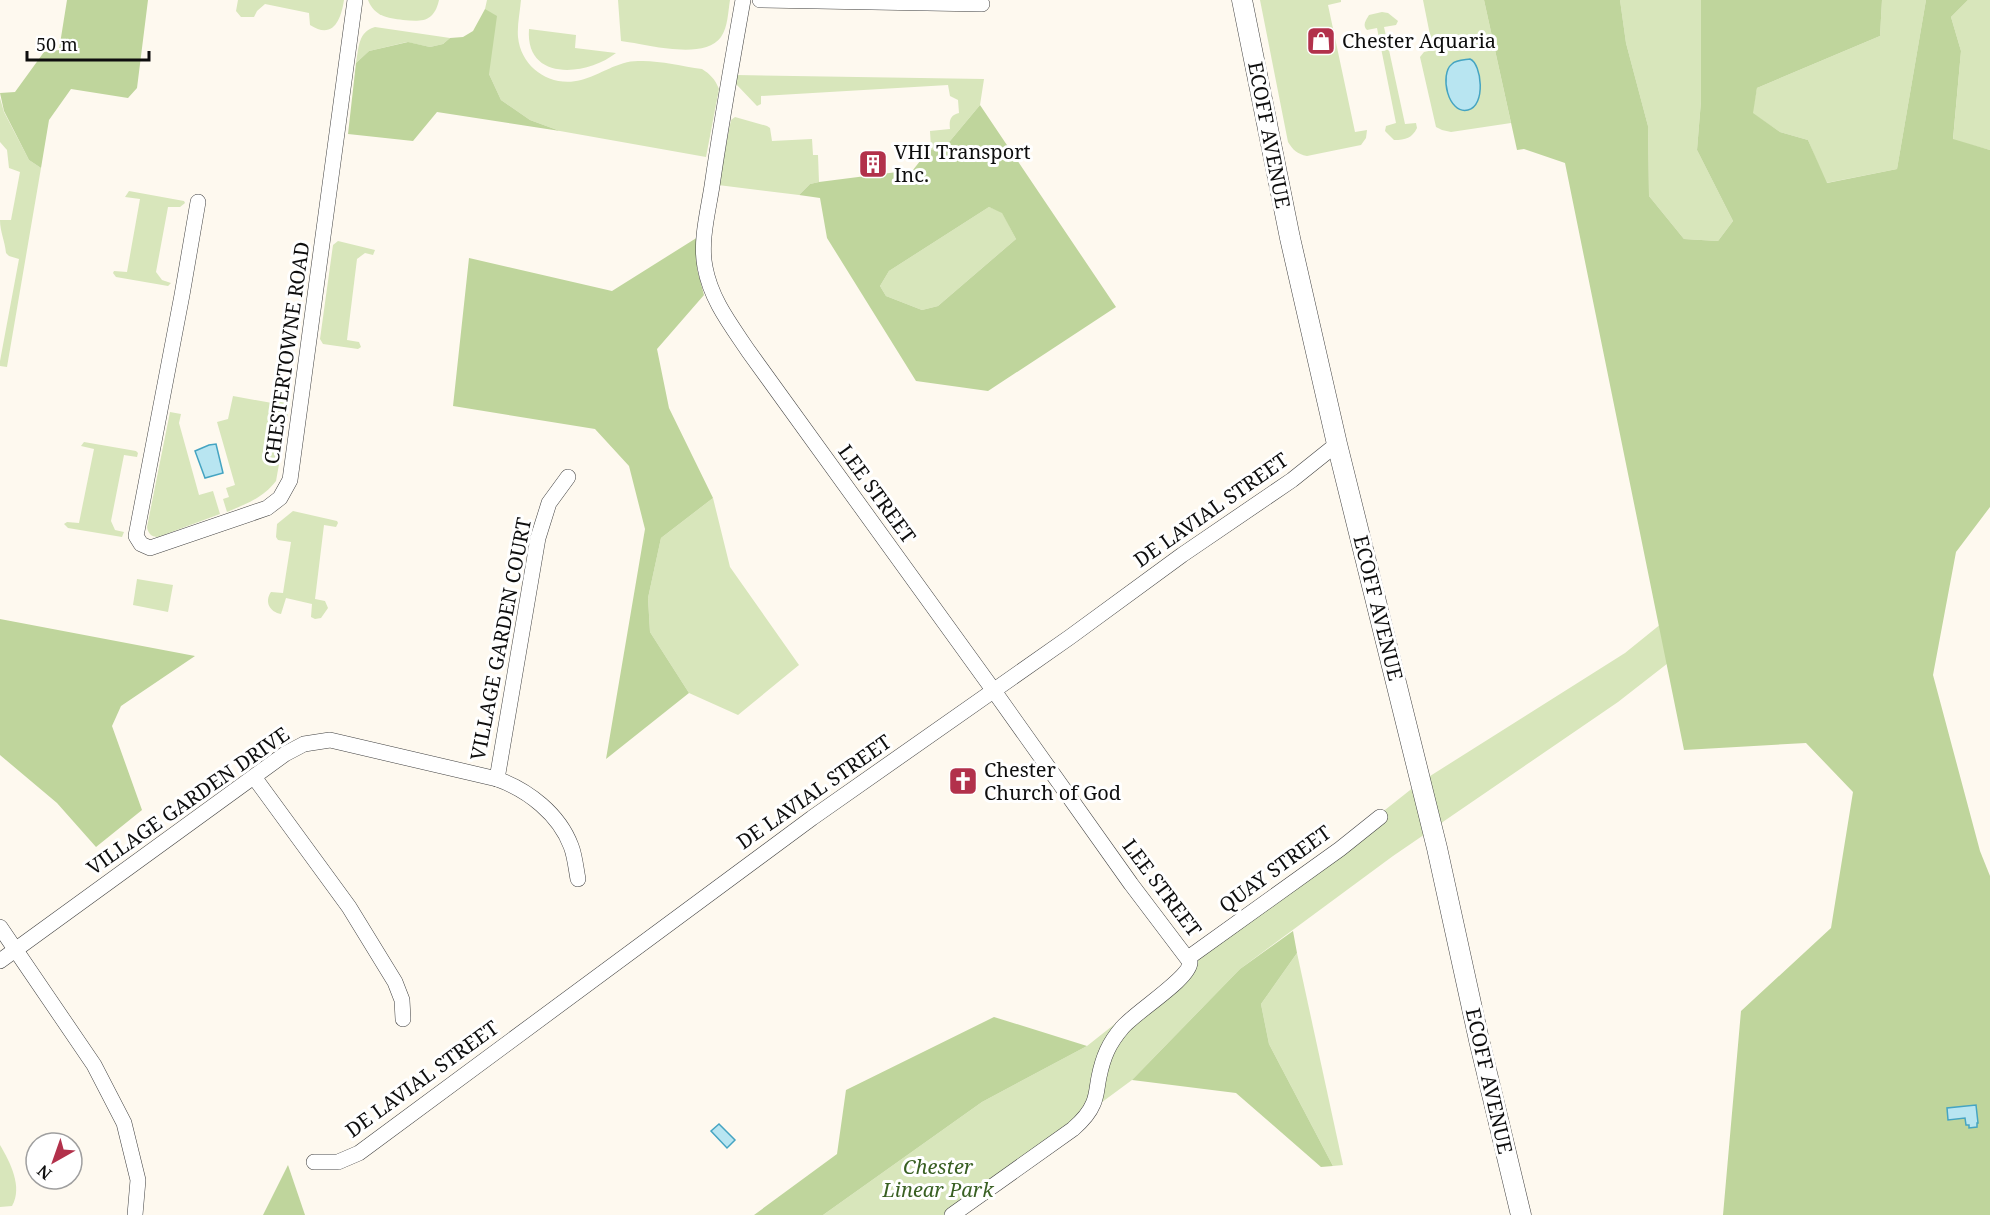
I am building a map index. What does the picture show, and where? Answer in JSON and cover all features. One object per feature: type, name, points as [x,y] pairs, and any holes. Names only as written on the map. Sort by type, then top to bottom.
[{"type":"street","name":"CHESTERTOWNE ROAD","points":[[198,202],[136,536],[141,544],[150,548],[267,508],[280,498],[290,480],[355,0]]},
{"type":"street","name":"LEE STREET","points":[[743,0],[715,159],[704,243],[705,266],[710,288],[720,309],[749,352],[1131,884],[1188,958]]},
{"type":"street","points":[[760,0],[982,4]]},
{"type":"street","name":"ECOFF AVENUE","points":[[1242,0],[1290,238],[1337,444],[1437,848],[1479,1040],[1521,1215]]},
{"type":"street","name":"DE LAVIAL STREET","points":[[314,1162],[338,1162],[358,1153],[701,899],[1182,555],[1292,480],[1337,444]]},
{"type":"street","name":"VILLAGE GARDEN COURT","points":[[497,779],[538,537],[549,503],[568,477]]},
{"type":"street","name":"VILLAGE GARDEN DRIVE","points":[[0,961],[285,754],[304,744],[330,740],[497,779],[523,790],[541,804],[572,847],[578,879]]},
{"type":"street","points":[[254,777],[349,907],[378,954],[395,982],[402,1000],[403,1019]]},
{"type":"street","name":"QUAY STREET","points":[[952,1215],[1082,1121],[1096,1097],[1103,1057],[1112,1040],[1124,1026],[1188,972],[1191,966],[1188,958],[1340,849],[1380,817]]},
{"type":"street","points":[[0,927],[94,1065],[124,1123],[138,1180],[135,1215]]},
{"type":"green space","points":[[67,0],[148,0],[137,88],[128,98],[71,89],[49,120],[41,168],[29,160],[4,111],[0,93],[15,92],[44,52],[59,50]]},
{"type":"green space","points":[[238,0],[344,0],[335,26],[325,30],[310,25],[309,13],[265,4],[254,17],[241,17],[236,11]]},
{"type":"green space","points":[[368,0],[439,0],[430,17],[416,21],[386,17],[377,13]]},
{"type":"green space","points":[[487,0],[521,0],[518,23],[520,48],[531,66],[549,78],[570,82],[581,80],[623,63],[638,61],[670,63],[705,71],[719,89],[706,157],[560,131],[530,120],[501,100],[489,74],[485,9]]},
{"type":"green space","points":[[618,0],[730,0],[721,37],[713,44],[688,50],[621,41]]},
{"type":"green space","points":[[1260,0],[1341,0],[1341,2],[1328,5],[1355,132],[1367,130],[1366,138],[1361,145],[1307,156],[1298,153],[1290,145]]},
{"type":"green space","points":[[1423,0],[1484,0],[1511,123],[1451,132],[1436,127],[1420,57],[1424,52],[1433,50]]},
{"type":"green space","points":[[1484,0],[1620,0],[1626,43],[1648,126],[1649,196],[1684,239],[1718,241],[1733,221],[1697,150],[1701,101],[1701,0],[1882,0],[1880,36],[1757,88],[1753,113],[1780,132],[1808,140],[1827,183],[1897,169],[1926,0],[1968,0],[1951,17],[1961,51],[1953,139],[1990,150],[1990,507],[1956,552],[1933,675],[1980,851],[1990,876],[1990,1215],[1723,1215],[1741,1011],[1831,928],[1853,792],[1806,743],[1684,750],[1565,163],[1524,149],[1517,150]]},
{"type":"green space","points":[[1620,0],[1701,0],[1701,101],[1697,150],[1733,221],[1718,241],[1684,239],[1649,196],[1648,126],[1626,43]]},
{"type":"green space","points":[[1882,0],[1926,0],[1897,169],[1826,183],[1808,140],[1780,132],[1752,113],[1757,88],[1880,36]]},
{"type":"green space","points":[[1968,0],[1990,0],[1990,150],[1953,140],[1961,51],[1951,17]]},
{"type":"green space","points":[[485,9],[497,16],[489,74],[501,100],[530,120],[560,131],[437,112],[413,141],[348,134],[356,63],[369,51],[408,42],[430,47],[443,44],[450,38],[463,37],[473,31]]},
{"type":"green space","points":[[1388,13],[1398,21],[1396,25],[1384,27],[1405,124],[1416,123],[1417,128],[1411,136],[1402,140],[1394,140],[1385,131],[1386,126],[1396,123],[1377,28],[1367,30],[1365,26],[1369,15]]},
{"type":"green space","points":[[375,27],[450,38],[443,44],[430,47],[407,42],[369,51],[356,63],[362,36]]},
{"type":"green space","points":[[529,29],[576,35],[575,48],[616,53],[590,66],[560,70],[547,66],[537,58],[530,46]]},
{"type":"green space","points":[[736,75],[984,79],[980,105],[950,141],[927,152],[927,148],[931,148],[930,131],[950,129],[951,119],[959,113],[958,100],[950,96],[948,85],[761,96],[761,104],[757,106],[736,84]]},
{"type":"green space","points":[[0,98],[4,112],[29,160],[41,168],[7,367],[0,366],[0,361],[19,259],[6,253],[0,220],[11,220],[20,172],[9,168],[7,150],[0,142]]},
{"type":"green space","points":[[980,105],[1116,307],[988,391],[916,381],[827,238],[820,198],[799,195],[810,184],[819,182],[913,170],[927,152],[950,141]],"holes":[[[989,207],[1002,213],[1016,239],[938,306],[922,310],[886,296],[880,286],[889,271]]]},
{"type":"green space","points":[[735,117],[767,126],[770,128],[772,141],[812,139],[813,155],[818,155],[819,182],[810,184],[799,195],[718,185],[731,120]]},
{"type":"green space","points":[[129,191],[185,203],[180,207],[168,207],[156,272],[162,280],[171,283],[168,286],[116,277],[113,273],[114,271],[127,272],[140,199],[125,197]]},
{"type":"green space","points":[[989,207],[1002,212],[1016,239],[938,306],[922,310],[886,296],[880,286],[889,271]]},
{"type":"green space","points":[[698,237],[697,269],[704,295],[657,349],[669,408],[713,498],[661,538],[648,598],[650,632],[689,693],[606,759],[645,529],[629,466],[595,429],[453,406],[469,258],[612,291]]},
{"type":"green space","points":[[338,241],[375,250],[373,255],[365,253],[357,259],[347,340],[359,342],[361,347],[358,349],[323,344],[320,339],[333,245]]},
{"type":"green space","points":[[283,390],[291,397],[276,481],[260,496],[227,512],[223,499],[229,497],[226,488],[235,485],[217,422],[228,419],[233,396],[272,403],[277,392]]},
{"type":"green space","points":[[170,412],[181,414],[179,423],[199,495],[213,491],[220,514],[156,537],[150,534],[147,527]]},
{"type":"green space","name":"Chester Linear Park","points":[[1990,412],[1618,702],[1393,856],[1240,969],[1132,1080],[949,1215],[823,1215],[982,1102],[1087,1046],[1419,783],[1625,653],[1886,442]]},
{"type":"green space","points":[[84,442],[138,453],[137,457],[124,455],[111,521],[115,530],[124,532],[122,537],[68,528],[64,524],[79,523],[94,449],[81,446]]},
{"type":"green space","points":[[713,498],[730,567],[799,665],[738,715],[689,693],[650,632],[648,598],[661,538]]},
{"type":"green space","points":[[293,511],[338,523],[336,527],[324,525],[315,599],[325,601],[328,608],[321,618],[311,617],[312,604],[286,598],[281,614],[274,611],[268,603],[271,592],[283,593],[291,542],[278,540],[276,537],[277,524]]},
{"type":"green space","points":[[137,579],[173,585],[168,612],[133,605]]},
{"type":"green space","points":[[0,619],[195,656],[121,706],[112,726],[142,810],[96,847],[57,803],[0,755]]},
{"type":"green space","points":[[1293,931],[1297,953],[1261,1004],[1269,1044],[1333,1166],[1321,1167],[1236,1093],[1132,1080],[1240,969]]},
{"type":"green space","points":[[1297,953],[1343,1165],[1333,1166],[1269,1044],[1261,1004]]},
{"type":"green space","points":[[994,1017],[1087,1046],[982,1102],[823,1215],[754,1215],[837,1154],[846,1090]]},
{"type":"green space","points":[[0,1145],[16,1183],[12,1206],[0,1207]]},
{"type":"green space","points":[[288,1165],[305,1215],[263,1215]]},
{"type":"water","points":[[1470,59],[1477,69],[1480,93],[1474,107],[1461,110],[1451,100],[1446,76],[1448,69],[1454,63]]},
{"type":"water","points":[[216,444],[223,473],[205,478],[195,451]]},
{"type":"water","points":[[1976,1105],[1977,1127],[1969,1128],[1965,1118],[1948,1120],[1947,1108]]},
{"type":"water","points":[[719,1124],[735,1140],[727,1148],[711,1131]]},
{"type":"place","name":"Chester Aquaria","points":[[1321,41]]},
{"type":"place","name":"VHI Transport Inc.","points":[[873,164]]},
{"type":"place","name":"Chester Church of God","points":[[963,781]]}]
